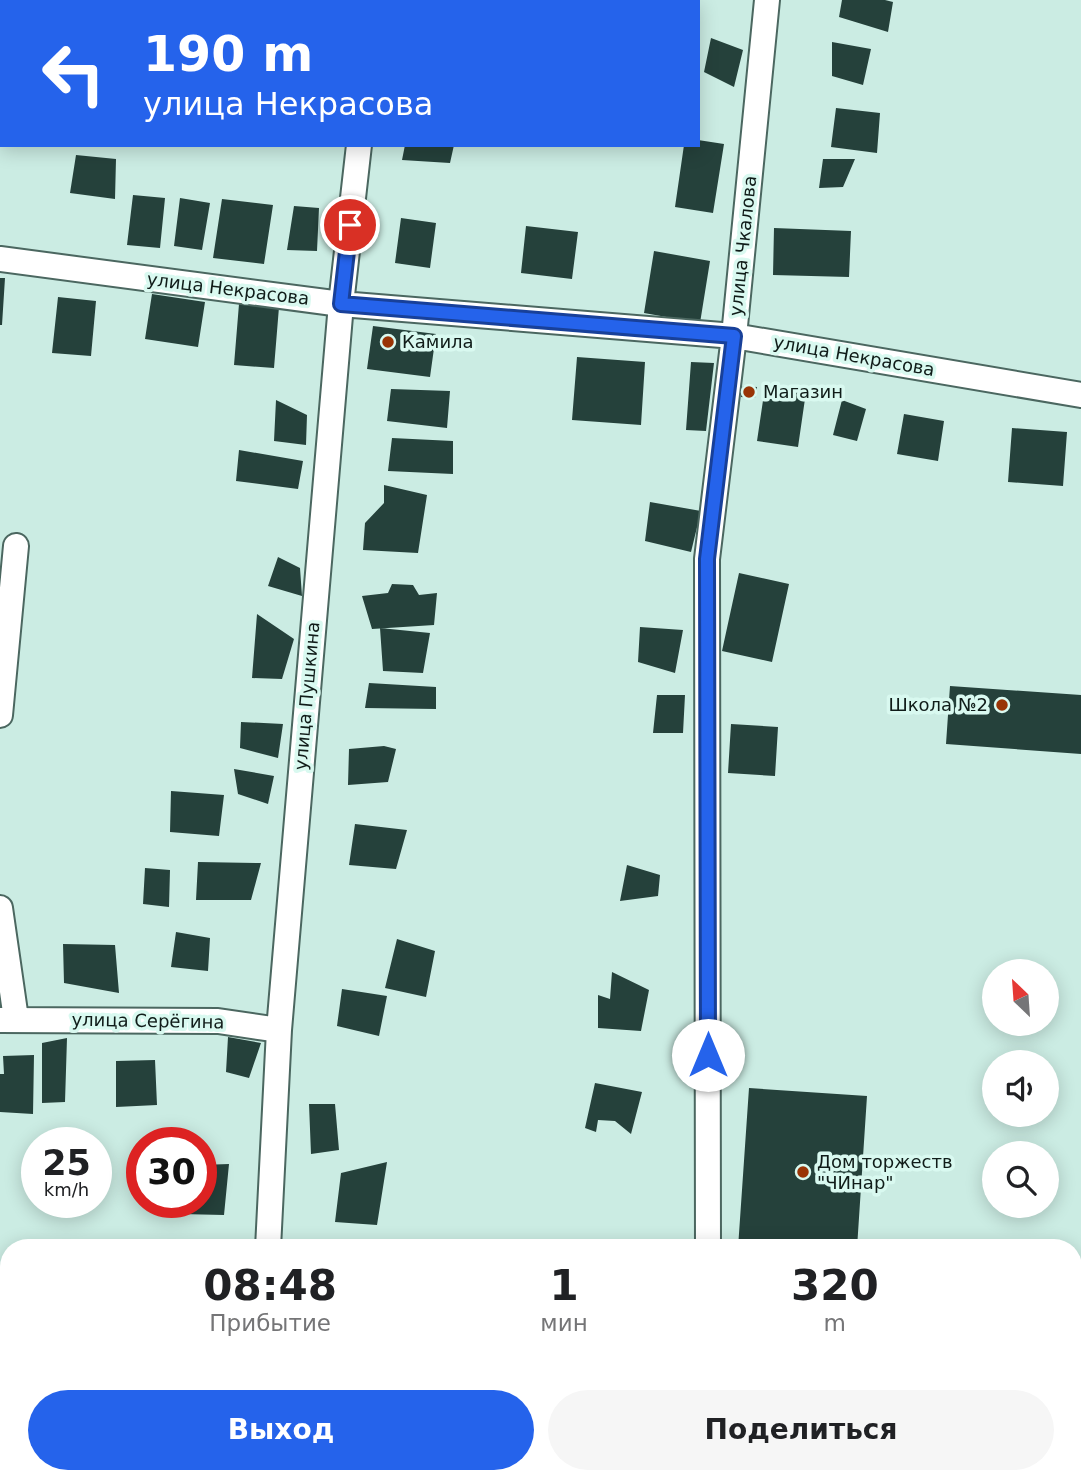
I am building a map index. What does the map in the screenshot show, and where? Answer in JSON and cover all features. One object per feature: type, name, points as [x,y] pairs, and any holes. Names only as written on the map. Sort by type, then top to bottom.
[{"type":"street","name":"улица Чкалова","points":[[708,1239],[707,559],[734,336],[767,0]]},
{"type":"street","name":"улица Пушкина","points":[[268,1239],[279,1030],[341,304],[359,147]]},
{"type":"street","name":"улица Некрасова","points":[[0,259],[341,304],[734,336],[1081,395]]},
{"type":"street","points":[[0,715],[16,546]]},
{"type":"street","name":"улица Серёгина","points":[[0,908],[8,1020],[218,1021],[279,1030]]},
{"type":"building","points":[[842,0],[893,2],[888,32],[839,17]]},
{"type":"building","points":[[711,38],[743,50],[734,87],[704,72]]},
{"type":"building","points":[[832,42],[871,49],[863,85],[832,76]]},
{"type":"building","points":[[836,108],[880,113],[877,153],[831,147]]},
{"type":"building","points":[[700,140],[724,144],[713,213],[675,207],[684,147],[700,147]]},
{"type":"building","points":[[405,147],[454,147],[450,163],[402,160]]},
{"type":"building","points":[[76,155],[116,159],[115,199],[70,193]]},
{"type":"building","points":[[823,159],[855,159],[843,187],[819,188]]},
{"type":"building","points":[[133,195],[165,198],[160,248],[127,245]]},
{"type":"building","points":[[180,198],[210,203],[202,250],[174,246]]},
{"type":"building","points":[[222,199],[273,205],[264,264],[213,258]]},
{"type":"building","points":[[294,206],[319,208],[317,251],[287,250]]},
{"type":"building","points":[[401,218],[436,223],[430,268],[395,263]]},
{"type":"building","points":[[526,226],[578,232],[572,279],[521,273]]},
{"type":"building","points":[[774,228],[851,231],[849,277],[773,275]]},
{"type":"building","points":[[654,251],[710,261],[700,323],[644,313]]},
{"type":"building","points":[[0,278],[5,278],[2,325],[0,325]]},
{"type":"building","points":[[152,294],[205,302],[198,347],[145,339]]},
{"type":"building","points":[[58,297],[96,301],[91,356],[52,353]]},
{"type":"building","points":[[239,304],[279,307],[274,368],[234,365]]},
{"type":"building","points":[[373,326],[436,334],[430,377],[367,369]]},
{"type":"building","points":[[577,357],[645,362],[641,425],[572,420]]},
{"type":"building","points":[[691,362],[714,363],[706,431],[686,430]]},
{"type":"building","name":"Магазин","points":[[743,386],[757,387],[755,398],[741,397]]},
{"type":"building","points":[[765,387],[806,392],[798,447],[757,441]]},
{"type":"building","points":[[391,389],[450,391],[447,428],[387,421]]},
{"type":"building","points":[[276,400],[307,415],[306,445],[274,441]]},
{"type":"building","points":[[842,400],[866,409],[857,441],[833,435]]},
{"type":"building","points":[[904,414],[944,421],[938,461],[897,454]]},
{"type":"building","points":[[1012,428],[1067,432],[1063,486],[1008,482]]},
{"type":"building","points":[[392,438],[453,441],[453,474],[388,471]]},
{"type":"building","points":[[239,450],[303,461],[298,489],[236,481]]},
{"type":"building","points":[[384,485],[427,495],[418,553],[363,550],[365,523],[384,503]]},
{"type":"building","points":[[650,502],[701,511],[691,552],[645,541]]},
{"type":"building","points":[[278,557],[300,568],[302,596],[268,586]]},
{"type":"building","points":[[739,573],[789,584],[772,662],[722,651]]},
{"type":"building","points":[[392,584],[413,585],[419,595],[437,593],[434,625],[372,629],[362,596],[388,593]]},
{"type":"building","points":[[257,614],[294,639],[282,679],[252,678]]},
{"type":"building","points":[[640,627],[683,630],[675,673],[638,662]]},
{"type":"building","points":[[380,628],[430,633],[423,673],[383,671]]},
{"type":"building","points":[[369,683],[436,687],[436,709],[365,708]]},
{"type":"building","points":[[950,686],[1081,695],[1081,754],[946,744]]},
{"type":"building","points":[[657,695],[685,695],[683,733],[653,733]]},
{"type":"building","points":[[241,722],[283,724],[278,758],[240,748]]},
{"type":"building","points":[[731,724],[778,727],[775,776],[728,773]]},
{"type":"building","points":[[384,746],[396,749],[388,782],[348,785],[349,749]]},
{"type":"building","points":[[234,769],[274,776],[268,804],[238,794]]},
{"type":"building","points":[[171,791],[224,795],[219,836],[170,832]]},
{"type":"building","points":[[355,824],[407,830],[396,869],[349,865]]},
{"type":"building","points":[[198,862],[261,863],[251,900],[196,900]]},
{"type":"building","points":[[627,865],[660,875],[658,896],[620,901]]},
{"type":"building","points":[[145,868],[170,870],[169,907],[143,904]]},
{"type":"building","points":[[176,932],[210,938],[208,971],[171,967]]},
{"type":"building","points":[[397,939],[435,951],[426,997],[385,988]]},
{"type":"building","points":[[63,944],[115,945],[119,993],[64,983]]},
{"type":"building","points":[[612,972],[649,990],[641,1031],[598,1028],[598,995],[610,999]]},
{"type":"building","points":[[342,989],[387,996],[379,1036],[337,1026]]},
{"type":"building","points":[[228,1037],[261,1043],[249,1078],[226,1072]]},
{"type":"building","points":[[67,1038],[65,1102],[42,1103],[42,1043]]},
{"type":"building","points":[[34,1055],[33,1114],[0,1112],[3,1056]]},
{"type":"building","points":[[155,1060],[157,1105],[116,1107],[116,1061]]},
{"type":"building","points":[[595,1083],[642,1092],[631,1134],[615,1121],[598,1120],[596,1132],[585,1128]]},
{"type":"building","name":"Дом торжеств \"ЧИнар\"","points":[[749,1088],[867,1096],[858,1239],[739,1239]]},
{"type":"building","points":[[309,1104],[335,1104],[339,1150],[311,1154]]},
{"type":"building","points":[[387,1162],[377,1225],[335,1222],[341,1173]]},
{"type":"building","points":[[217,1164],[229,1164],[224,1215],[217,1215]]},
{"type":"place","name":"Камила","points":[[388,342]]},
{"type":"place","name":"Магазин","points":[[749,392]]},
{"type":"place","name":"Школа №2","points":[[1002,705]]},
{"type":"place","name":"Дом торжеств \"ЧИнар\"","points":[[803,1172]]},
{"type":"route","points":[[350,225],[341,304],[734,336],[707,559],[708,1055]]}]
